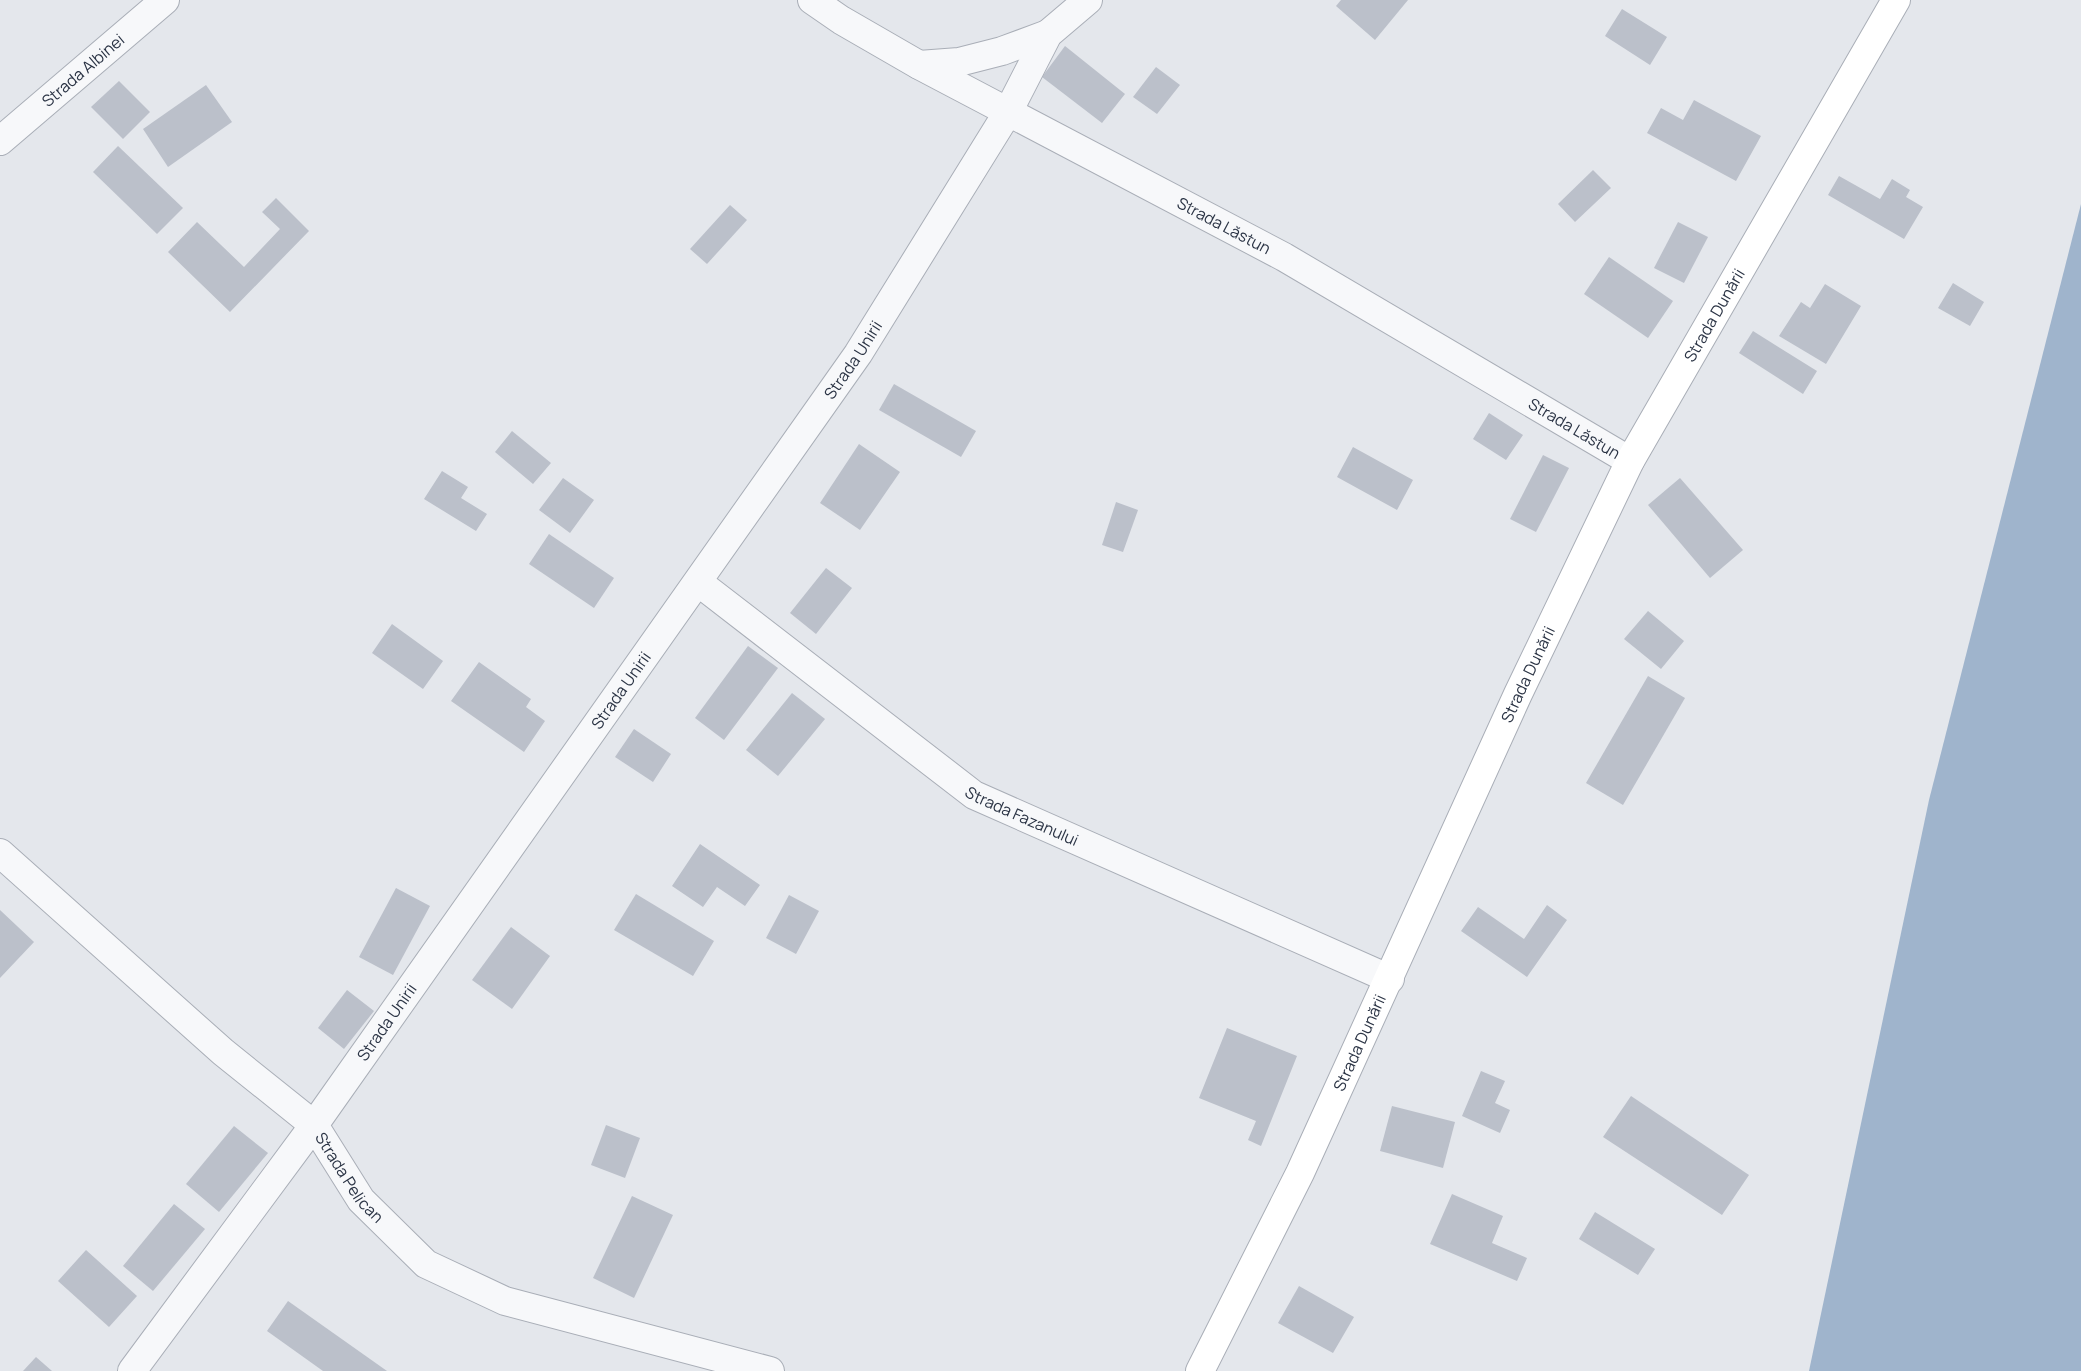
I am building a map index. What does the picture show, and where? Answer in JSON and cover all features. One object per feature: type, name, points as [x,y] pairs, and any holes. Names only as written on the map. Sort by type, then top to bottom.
[{"type":"main road","name":"Strada Dunării","points":[[1200,1371],[1300,1173],[1390,979],[1518,694],[1630,461],[1896,0]]},
{"type":"street","name":"Strada Albinei","points":[[0,141],[165,0]]},
{"type":"street","name":"Strada Lăstun","points":[[812,0],[841,20],[919,65],[1284,257],[1630,461]]},
{"type":"street","name":"Strada Unirii","points":[[132,1371],[314,1125],[858,354],[1008,112],[1048,34],[1088,0]]},
{"type":"street","points":[[919,65],[959,62],[1002,51],[1048,34]]},
{"type":"street","name":"Strada Fazanului","points":[[698,582],[974,795],[1390,979]]},
{"type":"street","name":"Strada Pelican","points":[[0,853],[223,1052],[314,1125],[361,1200],[426,1264],[505,1301],[770,1371]]},
{"type":"water","points":[[2081,204],[2081,1371],[1809,1371],[1929,800]]},
{"type":"building","points":[[1341,0],[1408,0],[1375,40],[1336,6]]},
{"type":"building","points":[[1622,9],[1667,37],[1650,65],[1605,36]]},
{"type":"building","points":[[1065,46],[1125,94],[1102,123],[1042,77]]},
{"type":"building","points":[[1156,67],[1180,85],[1157,114],[1133,97]]},
{"type":"building","points":[[119,81],[150,112],[123,139],[91,107]]},
{"type":"building","points":[[206,85],[232,122],[168,167],[143,129]]},
{"type":"building","points":[[1694,100],[1761,136],[1736,181],[1647,133],[1661,108],[1683,120]]},
{"type":"building","points":[[118,146],[183,208],[157,234],[93,172]]},
{"type":"building","points":[[1593,170],[1611,188],[1575,222],[1558,204]]},
{"type":"building","points":[[1839,176],[1880,199],[1892,179],[1910,190],[1906,197],[1923,207],[1904,239],[1828,195]]},
{"type":"building","points":[[276,198],[309,231],[230,312],[168,252],[197,222],[244,267],[280,229],[262,212]]},
{"type":"building","points":[[730,205],[747,220],[707,264],[690,249]]},
{"type":"building","points":[[1678,222],[1708,237],[1684,283],[1654,268]]},
{"type":"building","points":[[1609,257],[1673,301],[1648,338],[1584,294]]},
{"type":"building","points":[[1953,283],[1984,302],[1970,326],[1938,308]]},
{"type":"building","points":[[1825,284],[1861,306],[1826,364],[1779,336],[1801,302],[1810,308]]},
{"type":"building","points":[[1753,331],[1817,371],[1803,394],[1739,353]]},
{"type":"building","points":[[894,384],[976,431],[961,457],[879,410]]},
{"type":"building","points":[[1489,413],[1523,435],[1506,460],[1473,439]]},
{"type":"building","points":[[512,431],[551,463],[533,484],[495,452]]},
{"type":"building","points":[[859,444],[900,472],[860,530],[820,503]]},
{"type":"building","points":[[1353,447],[1413,480],[1397,510],[1337,477]]},
{"type":"building","points":[[1543,455],[1569,468],[1536,532],[1510,519]]},
{"type":"building","points":[[442,471],[468,487],[461,498],[487,514],[476,531],[424,499]]},
{"type":"building","points":[[563,478],[594,500],[570,533],[539,510]]},
{"type":"building","points":[[1680,478],[1743,550],[1710,578],[1648,505]]},
{"type":"building","points":[[1116,502],[1138,510],[1123,552],[1102,545]]},
{"type":"building","points":[[549,534],[614,578],[594,608],[529,564]]},
{"type":"building","points":[[826,568],[852,588],[816,634],[790,613]]},
{"type":"building","points":[[1648,611],[1684,641],[1661,669],[1624,639]]},
{"type":"building","points":[[392,624],[443,661],[423,689],[372,653]]},
{"type":"building","points":[[748,646],[778,668],[724,740],[695,718]]},
{"type":"building","points":[[479,662],[531,699],[526,707],[545,721],[524,752],[451,701]]},
{"type":"building","points":[[1648,676],[1685,698],[1623,805],[1586,783]]},
{"type":"building","points":[[792,693],[825,719],[778,776],[746,750]]},
{"type":"building","points":[[634,729],[671,754],[653,782],[615,757]]},
{"type":"building","points":[[700,844],[760,885],[745,906],[717,887],[703,907],[672,886]]},
{"type":"building","points":[[396,888],[430,906],[393,975],[359,957]]},
{"type":"building","points":[[636,894],[714,941],[693,976],[614,930]]},
{"type":"building","points":[[789,895],[819,911],[796,954],[766,938]]},
{"type":"building","points":[[1547,905],[1567,920],[1527,977],[1461,931],[1478,907],[1524,939]]},
{"type":"building","points":[[0,910],[34,942],[0,978]]},
{"type":"building","points":[[511,927],[550,956],[512,1009],[472,980]]},
{"type":"building","points":[[347,990],[374,1011],[344,1049],[318,1028]]},
{"type":"building","points":[[1227,1028],[1297,1056],[1261,1146],[1248,1140],[1256,1121],[1199,1098]]},
{"type":"building","points":[[1481,1071],[1505,1081],[1495,1103],[1510,1110],[1500,1133],[1462,1116]]},
{"type":"building","points":[[1631,1096],[1749,1175],[1722,1215],[1603,1137]]},
{"type":"building","points":[[1392,1106],[1455,1122],[1443,1168],[1380,1151]]},
{"type":"building","points":[[606,1125],[640,1138],[625,1178],[591,1165]]},
{"type":"building","points":[[234,1126],[268,1153],[219,1212],[186,1184]]},
{"type":"building","points":[[1452,1194],[1503,1216],[1492,1243],[1527,1258],[1517,1281],[1430,1244]]},
{"type":"building","points":[[632,1196],[673,1215],[634,1298],[593,1278]]},
{"type":"building","points":[[174,1204],[205,1229],[153,1291],[123,1266]]},
{"type":"building","points":[[1595,1212],[1655,1249],[1638,1275],[1579,1239]]},
{"type":"building","points":[[86,1250],[137,1296],[109,1327],[58,1281]]},
{"type":"building","points":[[1299,1286],[1354,1317],[1333,1353],[1278,1323]]},
{"type":"building","points":[[288,1301],[387,1371],[323,1371],[267,1331]]},
{"type":"building","points":[[36,1357],[52,1371],[23,1371]]}]
